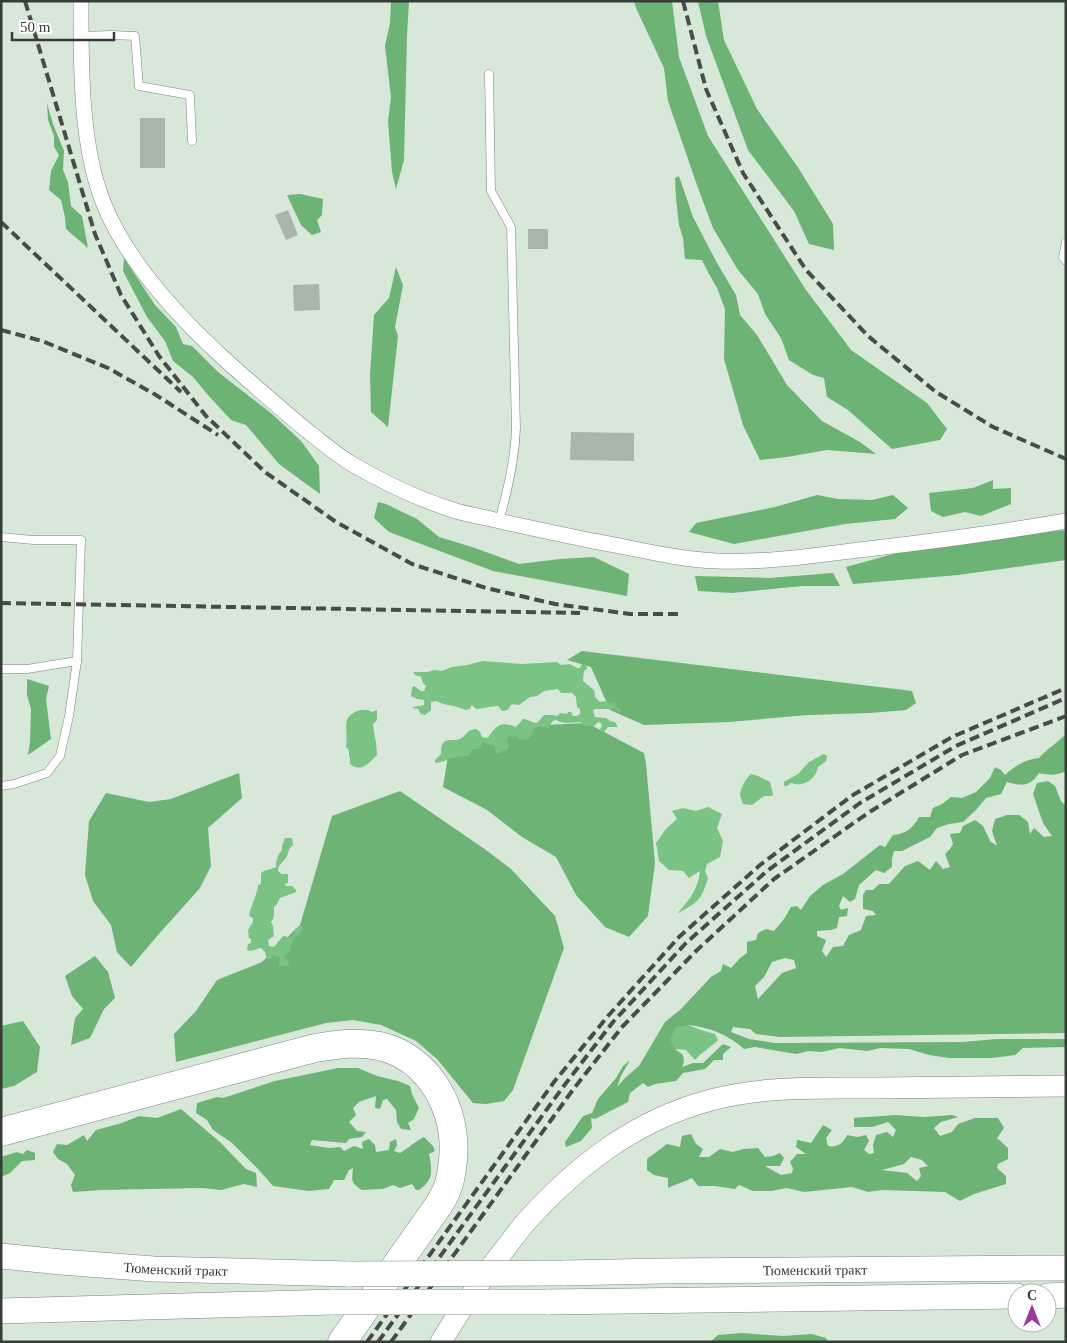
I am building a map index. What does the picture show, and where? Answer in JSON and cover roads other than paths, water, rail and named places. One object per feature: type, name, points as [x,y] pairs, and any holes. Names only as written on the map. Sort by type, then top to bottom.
[{"type":"highway","points":[[1,1132],[315,1048],[358,1043],[380,1046],[401,1054],[428,1076],[446,1105],[453,1130],[452,1170],[447,1189],[438,1206],[342,1342]]},
{"type":"main road","points":[[441,1342],[467,1300],[524,1225],[572,1175],[594,1157],[624,1137],[672,1113],[711,1100],[769,1091],[817,1088],[1066,1086]]},
{"type":"main road","name":"Тюменский тракт","points":[[1,1256],[154,1269],[350,1274],[1066,1268]]},
{"type":"main road","name":"Тюменский тракт","points":[[102,1309],[334,1302],[547,1302],[1007,1296]]},
{"type":"main road","points":[[1,1310],[102,1309]]},
{"type":"main road","points":[[1,1323],[102,1309]]},
{"type":"street","points":[[81,1],[83,100],[93,174],[112,224],[131,255],[151,282],[217,353],[320,440],[350,462],[381,480],[413,495],[453,510],[678,558],[713,561],[747,562],[810,556],[1066,521]]},
{"type":"lane","points":[[81,36],[135,36],[139,86],[190,95],[192,141]]},
{"type":"lane","points":[[489,74],[490,191],[511,227],[516,428],[516,448],[499,521]]},
{"type":"lane","points":[[1066,242],[1063,257],[1066,261]]},
{"type":"lane","points":[[1,537],[33,540],[81,540],[77,661],[69,716],[60,756],[47,773],[14,784],[1,786]]},
{"type":"lane","points":[[1,669],[27,669],[77,661]]},
{"type":"railway","points":[[25,1],[95,234],[121,295],[159,356],[206,416],[265,472],[336,522],[412,564],[486,588],[555,604],[630,614],[683,614]]},
{"type":"railway","points":[[683,1],[706,89],[743,173],[806,270],[868,336],[936,392],[993,427],[1066,459]]},
{"type":"railway","points":[[1,222],[181,392]]},
{"type":"railway","points":[[1,330],[42,341],[108,368],[156,395],[218,435]]},
{"type":"railway","points":[[1,603],[580,613]]},
{"type":"railway","points":[[367,1342],[554,1082],[608,1016],[679,937],[760,865],[853,795],[952,737],[1066,688]]},
{"type":"railway","points":[[378,1342],[563,1087],[613,1022],[686,943],[767,871],[860,803],[956,746],[1066,698]]},
{"type":"railway","points":[[391,1342],[572,1091],[622,1027],[696,951],[774,879],[868,813],[962,755],[1066,716]]}]
